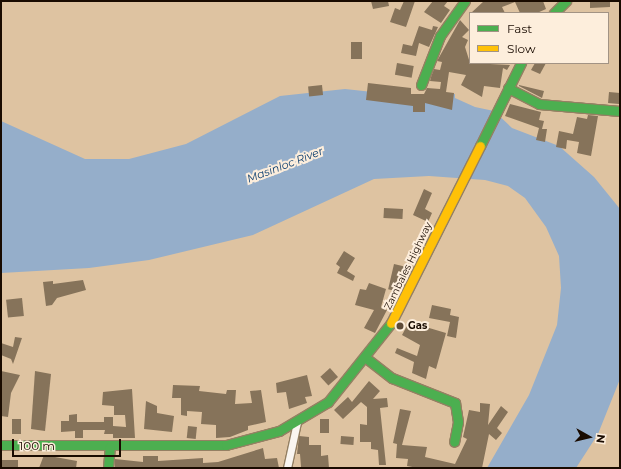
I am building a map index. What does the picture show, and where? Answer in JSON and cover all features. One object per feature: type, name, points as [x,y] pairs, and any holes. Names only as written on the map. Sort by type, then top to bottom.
[{"type":"main road","points":[[421,84],[440,36],[465,1]]},
{"type":"main road","points":[[555,12],[566,1]]},
{"type":"main road","name":"Zambales Highway","points":[[1,445],[110,447],[226,445],[279,431],[297,422],[328,402],[366,358],[404,303],[498,107],[521,64]]},
{"type":"main road","points":[[508,88],[539,104],[620,111]]},
{"type":"main road","points":[[366,358],[392,378],[455,402],[458,422],[454,442]]},
{"type":"main road","points":[[108,468],[110,447]]},
{"type":"street","points":[[288,468],[297,422]]},
{"type":"water","name":"Masinloc River","points":[[345,89],[419,97],[455,94],[455,98],[475,107],[494,111],[512,128],[559,146],[594,177],[620,209],[620,379],[598,434],[576,468],[487,468],[529,395],[557,325],[561,288],[559,256],[546,227],[525,198],[508,186],[485,180],[429,176],[374,179],[253,235],[149,260],[89,268],[1,273],[1,121],[85,159],[129,159],[186,144],[280,96]]},
{"type":"building","points":[[371,1],[388,1],[389,6],[373,9]]},
{"type":"building","points":[[404,1],[415,1],[406,27],[390,22],[395,8],[400,10]]},
{"type":"building","points":[[433,1],[448,1],[444,6],[450,10],[441,23],[424,12]]},
{"type":"building","points":[[484,1],[543,1],[546,9],[539,12],[520,12],[515,2],[502,7],[504,12],[472,12]]},
{"type":"building","points":[[590,1],[610,1],[610,7],[590,8]]},
{"type":"building","points":[[460,20],[469,30],[462,37],[468,40],[465,47],[469,64],[510,65],[507,70],[503,68],[500,88],[484,86],[482,97],[461,85],[466,75],[449,72],[446,92],[454,93],[452,110],[425,103],[425,112],[413,112],[413,106],[366,100],[368,83],[411,88],[411,94],[424,94],[427,88],[440,89],[441,82],[430,81],[434,69],[440,70],[442,62],[437,61]]},
{"type":"building","points":[[419,26],[432,30],[433,26],[438,27],[429,47],[419,43],[416,56],[401,53],[403,44],[412,46]]},
{"type":"building","points":[[351,42],[362,42],[362,59],[351,59]]},
{"type":"building","points":[[397,63],[414,66],[412,78],[395,75]]},
{"type":"building","points":[[534,64],[545,64],[540,74],[531,70]]},
{"type":"building","points":[[322,85],[323,95],[309,96],[308,86]]},
{"type":"building","points":[[519,86],[544,91],[542,98]]},
{"type":"building","points":[[609,92],[620,93],[619,104],[608,103]]},
{"type":"building","points":[[510,104],[541,112],[539,120],[544,121],[542,129],[547,129],[545,142],[536,140],[539,128],[505,116]]},
{"type":"building","points":[[588,115],[598,116],[591,156],[577,153],[579,142],[567,140],[566,149],[556,147],[559,131],[573,134],[577,117],[587,119]]},
{"type":"building","points":[[424,189],[432,193],[425,209],[432,213],[428,222],[413,215]]},
{"type":"building","points":[[384,208],[403,209],[402,219],[383,218]]},
{"type":"building","points":[[344,251],[355,258],[347,271],[355,276],[353,281],[337,273],[340,267],[336,264]]},
{"type":"building","points":[[394,264],[407,267],[401,292],[388,289]]},
{"type":"building","points":[[83,280],[86,290],[57,298],[52,305],[46,306],[43,282],[53,281],[53,284]]},
{"type":"building","points":[[369,283],[386,289],[381,307],[387,310],[375,333],[364,328],[374,310],[355,305],[360,289],[366,290]]},
{"type":"building","points":[[22,298],[24,316],[8,318],[6,300]]},
{"type":"building","points":[[432,305],[451,309],[450,315],[459,317],[456,338],[447,336],[450,322],[429,318]]},
{"type":"building","points":[[409,322],[446,333],[436,369],[429,366],[426,379],[412,373],[414,362],[395,353],[397,348],[417,356],[420,345],[402,335]]},
{"type":"building","points":[[15,337],[22,338],[13,364],[11,359],[1,355],[1,343],[13,347]]},
{"type":"building","points":[[330,368],[338,377],[328,386],[320,377]]},
{"type":"building","points":[[1,371],[20,375],[11,393],[8,417],[1,416]]},
{"type":"building","points":[[35,371],[51,374],[45,431],[31,429]]},
{"type":"building","points":[[307,375],[312,396],[305,397],[307,403],[289,409],[286,392],[277,393],[276,383]]},
{"type":"building","points":[[369,381],[380,391],[373,399],[387,398],[388,407],[380,408],[386,465],[379,465],[378,450],[371,449],[371,442],[360,442],[360,424],[367,425],[367,407],[361,402],[343,419],[334,410],[348,397],[352,402]]},
{"type":"building","points":[[173,385],[200,386],[199,391],[226,394],[227,390],[236,390],[235,404],[252,403],[250,391],[261,390],[266,422],[248,426],[248,430],[230,437],[216,438],[216,425],[201,424],[202,412],[187,411],[187,416],[181,415],[181,398],[172,398]]},
{"type":"building","points":[[132,389],[135,438],[113,438],[113,434],[104,434],[105,430],[83,430],[83,438],[75,438],[75,431],[61,432],[61,421],[69,421],[69,415],[77,414],[77,422],[104,422],[104,417],[113,417],[113,426],[126,427],[125,415],[114,415],[114,406],[102,405],[103,392]]},
{"type":"building","points":[[146,401],[157,406],[157,413],[174,416],[172,432],[144,429]]},
{"type":"building","points":[[480,403],[490,404],[488,425],[501,406],[508,412],[497,428],[502,433],[496,440],[489,434],[482,468],[418,468],[407,466],[408,459],[396,458],[397,444],[393,443],[400,409],[411,411],[402,445],[427,447],[425,457],[455,464],[467,439],[463,437],[469,410],[480,412]]},
{"type":"building","points":[[12,419],[21,419],[21,434],[12,434]]},
{"type":"building","points":[[320,419],[329,419],[329,433],[320,433]]},
{"type":"building","points":[[188,426],[197,427],[196,439],[187,438]]},
{"type":"building","points":[[299,436],[309,437],[309,445],[321,445],[321,456],[328,455],[329,468],[301,467],[300,454],[297,454]]},
{"type":"building","points":[[341,436],[354,437],[353,445],[340,444]]},
{"type":"building","points":[[263,448],[265,459],[277,458],[279,468],[115,468],[115,459],[143,462],[143,456],[158,456],[158,461],[203,458],[203,463],[218,462]]},
{"type":"building","points":[[44,455],[77,461],[76,468],[39,468]]},
{"type":"building","points":[[1,460],[18,460],[18,468],[1,468]]},
{"type":"traffic: fast","points":[[421,85],[440,36],[465,1]]},
{"type":"traffic: fast","points":[[555,12],[566,1]]},
{"type":"traffic: fast","points":[[480,146],[521,64]]},
{"type":"traffic: fast","points":[[508,88],[539,104],[620,111]]},
{"type":"traffic: fast","points":[[1,445],[226,445],[279,431],[328,402],[391,323]]},
{"type":"traffic: fast","points":[[366,358],[392,378],[455,403],[458,422],[454,442]]},
{"type":"traffic: fast","points":[[108,468],[110,447]]},
{"type":"traffic: slow","points":[[391,323],[480,146]]},
{"type":"place","name":"Gas","points":[[400,326]]}]
